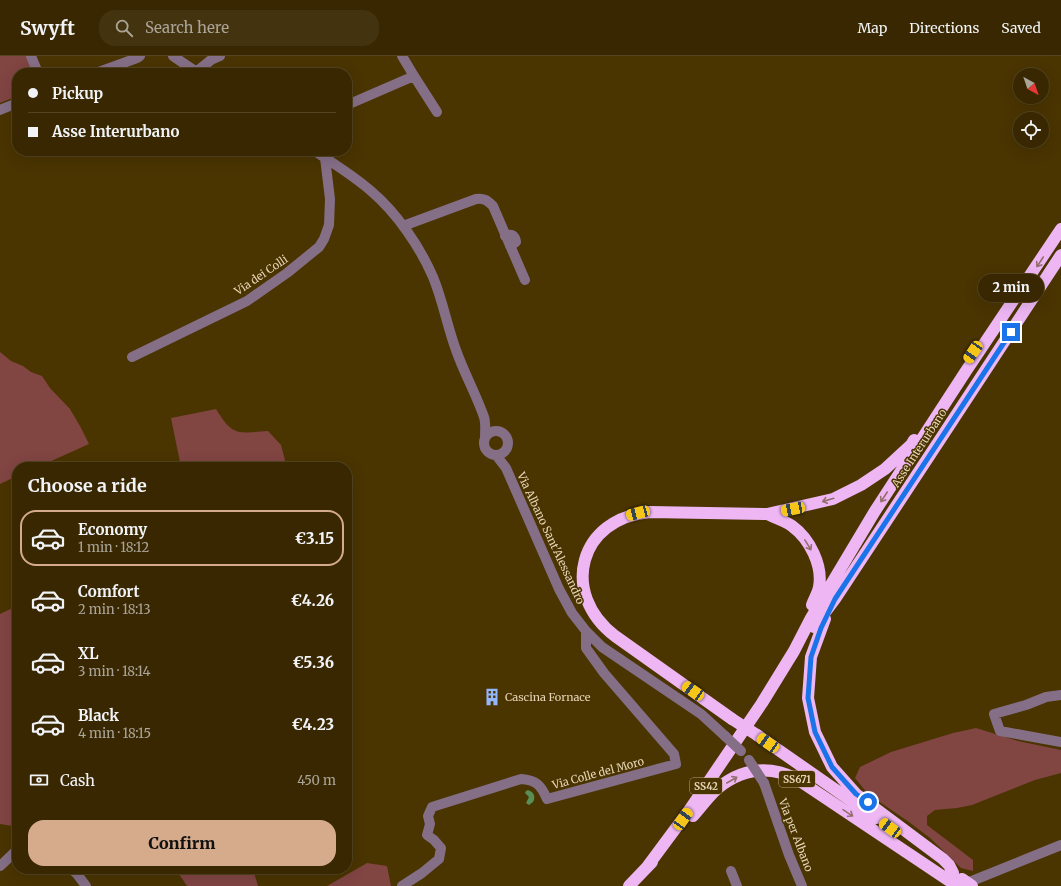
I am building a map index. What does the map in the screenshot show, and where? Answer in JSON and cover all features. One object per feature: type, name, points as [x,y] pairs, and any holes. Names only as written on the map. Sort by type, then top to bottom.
[{"type":"highway","name":"SS42","points":[[629,886],[647,867],[686,815],[762,703],[794,651],[811,618],[875,511],[1061,229]]},
{"type":"highway","name":"Asse Interurbano","points":[[794,651],[835,599],[1061,255]]},
{"type":"highway","name":"SS671","points":[[960,883],[833,787],[757,736],[603,626],[592,611],[584,590],[584,564],[589,548],[597,536],[610,525],[627,516],[650,512],[767,514],[833,499],[861,485],[885,468],[911,445],[980,342],[998,325]]},
{"type":"highway","points":[[762,703],[762,688],[807,616],[819,588],[816,559],[805,539],[792,526],[767,514]]},
{"type":"highway","points":[[835,599],[821,628],[811,657],[808,698],[815,732],[832,767],[856,794],[943,859],[949,865],[960,883]]},
{"type":"highway","name":"SS671","points":[[647,867],[718,788],[737,777],[750,772],[769,770],[786,773],[797,779],[960,883]]},
{"type":"street","points":[[31,56],[36,68]]},
{"type":"street","points":[[110,68],[140,56]]},
{"type":"street","points":[[173,56],[191,68]]},
{"type":"street","points":[[202,68],[211,60],[220,56]]},
{"type":"street","points":[[402,56],[437,112]]},
{"type":"street","points":[[352,103],[414,76]]},
{"type":"street","points":[[0,110],[12,105]]},
{"type":"street","points":[[322,156],[372,192],[386,206],[403,226],[422,256],[432,277],[456,350],[484,418],[484,442],[486,450],[492,455],[500,455],[508,446],[507,439],[484,418]]},
{"type":"street","name":"Via dei Colli","points":[[132,357],[247,301],[287,273],[319,246],[324,239],[329,224],[330,199],[325,158]]},
{"type":"street","points":[[403,226],[476,199],[484,198],[493,206],[524,280]]},
{"type":"street","points":[[485,438],[491,432],[498,432]]},
{"type":"street","name":"Via Albano Sant'Alessandro","points":[[506,450],[506,468]]},
{"type":"street","name":"Via Albano Sant'Alessandro","points":[[496,455],[506,468],[559,589],[572,613],[586,631],[602,647],[701,714],[725,736]]},
{"type":"street","name":"Via Colle del Moro","points":[[402,886],[422,873],[439,859],[441,848],[427,835],[430,824],[428,816],[432,807],[520,780],[532,780],[543,789],[547,799],[676,764],[674,754],[604,673],[586,648],[586,631]]},
{"type":"street","points":[[1061,695],[1046,697],[1026,705],[994,714],[1000,731],[1061,742]]},
{"type":"street","name":"Via per Albano","points":[[725,736],[749,760],[764,783],[789,855],[802,886]]},
{"type":"street","points":[[960,883],[1061,845]]},
{"type":"street","points":[[0,866],[12,855]]},
{"type":"street","points":[[731,871],[737,886]]},
{"type":"street","points":[[77,874],[86,886]]},
{"type":"shaded area","points":[[0,56],[27,56],[32,68],[12,68],[12,98],[0,103]]},
{"type":"shaded area","points":[[0,352],[11,361],[42,376],[50,388],[70,409],[89,444],[49,462],[12,462],[12,478],[0,484]]},
{"type":"shaded area","points":[[216,409],[227,425],[232,429],[243,432],[268,431],[281,445],[285,460],[284,462],[180,462],[171,418]]},
{"type":"shaded area","points":[[12,608],[12,826],[0,824],[0,614]]},
{"type":"shaded area","points":[[976,728],[1018,741],[1061,750],[1061,773],[1035,780],[972,805],[935,810],[927,816],[927,825],[973,860],[973,871],[961,868],[930,838],[868,794],[855,778],[860,767],[891,752],[953,733]]},
{"type":"shaded area","points":[[528,790],[533,793],[534,797],[533,802],[529,805],[526,803],[529,797],[525,793]]},
{"type":"shaded area","points":[[367,863],[387,866],[391,886],[327,886],[348,874],[352,874],[352,872]]},
{"type":"shaded area","points":[[179,874],[254,874],[258,886],[187,886]]},
{"type":"place","name":"Cascina Fornace","points":[[492,697]]},
{"type":"route","points":[[868,802],[856,794],[832,767],[815,732],[808,698],[811,657],[821,628],[835,599],[1011,332]]}]
